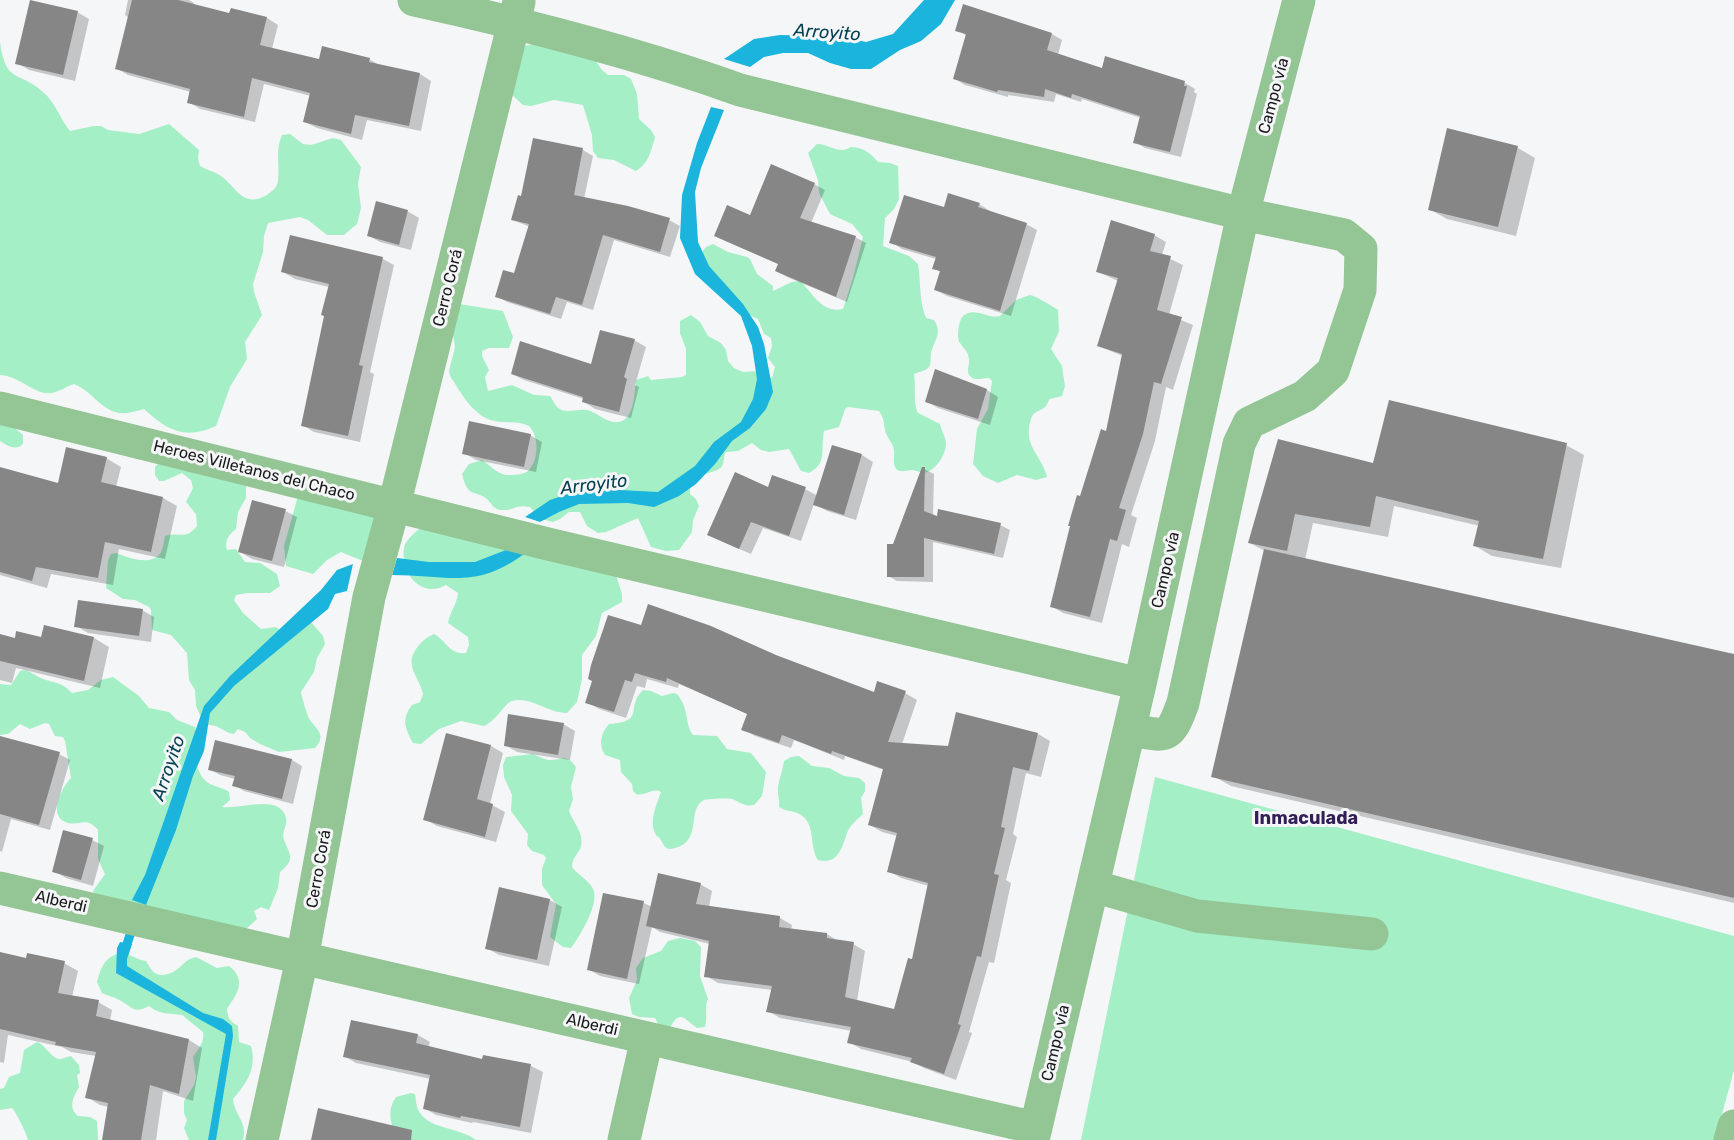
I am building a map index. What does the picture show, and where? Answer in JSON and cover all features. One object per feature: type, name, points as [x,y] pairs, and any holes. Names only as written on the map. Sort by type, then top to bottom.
[{"type":"street","points":[[414,0],[516,11],[740,90],[1243,214],[1344,235],[1361,249],[1360,290],[1332,371],[1305,396],[1249,423],[1239,444],[1182,703],[1175,725],[1170,732],[1162,735],[1130,730]]},
{"type":"street","name":"Campo vía","points":[[1035,1134],[1190,465],[1243,214],[1299,0]]},
{"type":"street","name":"Cerro Corá","points":[[262,1140],[302,958],[369,597],[382,554],[516,11]]},
{"type":"street","name":"Heroes Villetanos del Chaco","points":[[0,408],[548,544],[1140,684]]},
{"type":"street","points":[[1190,465],[1232,474]]},
{"type":"street","points":[[1093,886],[1197,916],[1372,934]]},
{"type":"street","name":"Alberdi","points":[[0,888],[647,1038],[1035,1134]]},
{"type":"street","points":[[624,1140],[647,1038]]},
{"type":"street","points":[[1730,1140],[1734,1126]]},
{"type":"green space","points":[[543,36],[588,50],[608,75],[624,75],[631,79],[637,94],[639,119],[655,137],[647,160],[636,171],[614,160],[598,158],[593,151],[592,135],[583,105],[554,100],[531,106],[523,105],[511,94],[523,46],[530,45]]},
{"type":"green space","points":[[0,42],[6,65],[10,71],[35,85],[47,96],[70,131],[101,126],[108,130],[139,134],[169,124],[199,150],[200,166],[221,176],[246,198],[259,199],[277,186],[279,146],[282,135],[290,134],[303,144],[311,145],[333,138],[341,140],[361,167],[358,184],[361,208],[357,224],[344,235],[327,235],[308,220],[300,217],[268,223],[263,252],[253,284],[262,315],[245,342],[247,359],[230,387],[216,426],[195,432],[177,431],[161,423],[144,409],[128,413],[110,410],[74,384],[45,393],[0,375]]},
{"type":"green space","points":[[817,144],[838,150],[851,147],[860,148],[878,162],[898,166],[899,199],[894,209],[885,218],[883,246],[909,256],[918,264],[924,312],[926,318],[934,320],[937,325],[937,337],[929,367],[914,374],[918,413],[940,424],[946,442],[938,464],[923,473],[913,470],[897,470],[894,464],[893,448],[879,411],[848,407],[845,409],[839,427],[824,431],[821,460],[819,465],[809,473],[801,471],[789,449],[769,452],[761,450],[752,443],[738,451],[726,452],[719,469],[693,481],[690,494],[699,506],[693,520],[692,532],[679,550],[666,551],[651,547],[638,518],[606,532],[598,533],[587,526],[580,512],[569,512],[553,522],[541,519],[530,507],[521,506],[499,510],[487,499],[469,490],[462,474],[469,464],[482,460],[502,474],[522,474],[527,472],[535,460],[536,441],[529,426],[492,420],[476,412],[450,376],[449,371],[455,347],[453,335],[459,304],[503,311],[513,337],[509,348],[489,348],[482,351],[489,370],[485,377],[488,391],[512,385],[534,395],[550,396],[558,408],[564,411],[586,410],[607,420],[623,421],[631,410],[636,380],[648,376],[651,380],[686,375],[686,349],[680,333],[680,321],[691,315],[700,322],[708,336],[721,343],[726,350],[728,361],[734,368],[743,372],[759,371],[772,378],[775,367],[768,358],[772,346],[771,338],[764,334],[758,319],[743,312],[716,286],[701,253],[713,244],[728,252],[747,257],[757,274],[773,286],[773,291],[792,282],[800,281],[824,306],[836,310],[843,309],[863,237],[852,224],[830,214],[819,193],[818,180],[808,153]]},
{"type":"green space","points":[[1030,295],[1058,310],[1059,331],[1051,349],[1062,366],[1065,386],[1062,396],[1050,399],[1045,407],[1033,414],[1029,428],[1031,443],[1047,477],[1036,480],[1017,475],[998,483],[983,476],[973,464],[977,429],[988,409],[992,381],[989,378],[975,379],[969,375],[968,356],[959,341],[958,329],[963,316],[968,313],[977,312],[1000,316],[1016,300]]},
{"type":"green space","points":[[0,416],[23,435],[23,444],[14,447],[0,441]]},
{"type":"green space","points":[[158,464],[246,481],[246,498],[238,512],[236,529],[229,535],[226,547],[227,550],[236,549],[245,562],[260,563],[277,574],[280,586],[270,593],[236,595],[234,600],[243,613],[261,629],[276,627],[285,634],[310,621],[323,636],[325,644],[317,658],[314,672],[301,692],[309,718],[321,736],[315,748],[279,752],[260,744],[238,729],[234,734],[216,726],[204,724],[196,706],[195,690],[189,680],[187,653],[171,635],[152,630],[149,607],[135,600],[123,599],[106,588],[108,560],[111,554],[149,560],[159,555],[165,536],[186,534],[197,526],[196,514],[186,502],[193,488],[191,480],[182,473],[159,481],[155,475],[155,467]]},
{"type":"green space","points":[[298,496],[376,510],[363,561],[341,552],[327,560],[313,574],[286,566],[284,546]]},
{"type":"green space","points":[[426,523],[615,572],[622,594],[622,602],[602,613],[596,636],[582,655],[582,679],[577,702],[567,713],[553,711],[526,701],[512,701],[484,726],[461,721],[439,729],[421,744],[413,743],[406,728],[405,719],[412,705],[420,702],[423,694],[413,670],[414,652],[427,637],[434,634],[456,652],[466,653],[469,645],[468,637],[448,623],[458,593],[446,585],[428,589],[421,586],[414,581],[405,566],[405,545]]},
{"type":"green space","points":[[24,670],[61,685],[72,693],[88,690],[101,680],[113,677],[139,696],[149,708],[169,712],[177,720],[195,727],[197,763],[202,776],[210,784],[229,792],[230,800],[222,807],[268,804],[282,810],[286,818],[283,837],[290,854],[290,861],[280,872],[278,888],[269,910],[261,907],[254,911],[257,919],[246,929],[96,898],[93,891],[105,874],[98,859],[98,830],[86,822],[68,823],[61,820],[58,815],[60,795],[71,778],[63,737],[55,736],[49,724],[45,723],[30,729],[20,724],[8,734],[0,735],[0,684],[11,685],[20,671]]},
{"type":"green space","points":[[643,690],[662,696],[677,694],[684,705],[693,735],[717,736],[727,749],[751,753],[766,772],[762,796],[754,805],[745,805],[732,799],[704,800],[696,810],[689,839],[672,849],[664,846],[653,828],[654,812],[661,792],[636,794],[632,784],[621,772],[620,760],[605,755],[602,747],[601,739],[606,727],[631,717],[635,703]]},
{"type":"green space","points":[[533,754],[548,760],[566,758],[576,767],[571,787],[573,799],[569,811],[580,834],[581,844],[572,867],[592,887],[594,901],[588,919],[571,948],[563,947],[550,937],[556,904],[542,885],[542,869],[546,858],[532,851],[527,845],[528,834],[511,811],[512,795],[504,777],[503,765],[506,757]]},
{"type":"green space","points":[[799,756],[812,766],[829,768],[844,776],[859,778],[865,783],[865,791],[861,798],[863,814],[848,830],[838,854],[830,860],[818,860],[815,855],[811,830],[806,819],[798,813],[779,807],[778,789],[784,761]]},
{"type":"green space","points":[[1155,777],[1734,936],[1734,1070],[1715,1140],[1081,1140]]},
{"type":"green space","points":[[680,938],[695,941],[701,947],[700,976],[708,999],[705,1027],[697,1028],[680,1017],[670,1028],[660,1028],[655,1018],[632,1014],[629,998],[637,980],[636,968],[643,958],[661,951],[668,941]]},
{"type":"green space","points":[[120,953],[146,961],[153,971],[160,975],[174,972],[196,957],[217,968],[229,966],[235,972],[239,983],[227,1009],[228,1015],[231,1021],[238,1026],[239,1042],[251,1046],[253,1054],[250,1075],[233,1099],[244,1129],[243,1140],[189,1140],[184,1128],[187,1120],[184,1113],[184,1101],[194,1085],[196,1077],[193,1057],[202,1042],[203,1032],[182,1015],[161,1012],[149,1006],[140,1010],[134,1009],[102,993],[97,982],[102,967],[107,960]]},
{"type":"green space","points":[[37,1042],[58,1059],[71,1056],[79,1065],[80,1073],[77,1075],[79,1087],[73,1098],[73,1110],[78,1116],[90,1117],[97,1121],[98,1140],[28,1140],[12,1108],[0,1110],[0,1089],[4,1088],[9,1077],[20,1073],[24,1050]]},
{"type":"green space","points":[[415,1094],[418,1109],[425,1119],[476,1140],[398,1140],[392,1124],[391,1108],[396,1097]]},
{"type":"water","points":[[924,0],[955,0],[941,24],[921,41],[900,50],[871,69],[851,69],[808,53],[783,53],[764,57],[750,67],[724,59],[754,39],[780,35],[840,36],[866,42],[893,34]]},
{"type":"water","points":[[711,107],[724,110],[701,168],[695,192],[698,242],[709,266],[743,304],[758,327],[764,344],[773,392],[766,409],[750,428],[732,441],[696,484],[679,496],[654,507],[628,503],[579,504],[540,522],[525,517],[550,500],[577,491],[600,489],[658,492],[695,466],[714,442],[741,422],[753,399],[757,379],[752,346],[741,316],[695,274],[680,238],[682,195],[697,143]]},
{"type":"water","points":[[506,550],[524,554],[507,565],[475,576],[445,578],[392,575],[397,558],[429,562],[475,562]]},
{"type":"water","points":[[353,564],[347,591],[335,594],[328,609],[234,686],[210,713],[204,751],[146,905],[132,900],[145,875],[204,706],[230,676],[321,590],[337,570]]},
{"type":"water","points":[[120,942],[132,944],[127,966],[203,1013],[223,1019],[232,1026],[233,1036],[216,1140],[208,1140],[226,1034],[116,973],[117,948]]},
{"type":"building","points":[[30,0],[78,11],[63,75],[15,64]]},
{"type":"building","points":[[132,0],[178,0],[229,13],[231,8],[267,17],[260,45],[319,59],[322,46],[370,58],[369,62],[420,73],[409,126],[355,115],[351,134],[303,122],[310,93],[252,78],[244,117],[187,103],[190,89],[115,69]]},
{"type":"building","points":[[963,4],[1052,33],[1047,50],[1102,68],[1105,56],[1185,81],[1184,86],[1187,86],[1170,152],[1133,143],[1140,116],[1072,94],[1071,98],[1045,89],[1044,97],[998,90],[997,92],[953,79],[966,34],[955,31]]},
{"type":"building","points":[[1447,128],[1518,146],[1498,227],[1428,210]]},
{"type":"building","points":[[533,138],[583,148],[574,195],[628,206],[670,218],[660,252],[603,235],[582,305],[556,297],[550,314],[495,297],[503,270],[514,273],[529,224],[511,220],[518,195],[521,196]]},
{"type":"building","points":[[771,164],[815,183],[800,218],[856,236],[836,297],[775,271],[778,264],[714,236],[727,205],[750,215]]},
{"type":"building","points":[[948,193],[980,203],[978,207],[1027,223],[1000,311],[934,290],[940,271],[932,269],[936,257],[889,243],[904,195],[944,207]]},
{"type":"building","points":[[376,201],[408,210],[399,245],[367,236]]},
{"type":"building","points":[[1111,220],[1155,234],[1150,251],[1171,256],[1157,310],[1182,317],[1161,384],[1154,382],[1143,434],[1119,508],[1126,510],[1117,541],[1110,539],[1090,617],[1050,607],[1077,495],[1080,496],[1101,429],[1106,431],[1122,354],[1097,346],[1118,278],[1096,272]]},
{"type":"building","points":[[290,235],[383,257],[359,365],[363,366],[348,436],[301,426],[324,316],[321,315],[329,284],[281,272]]},
{"type":"building","points":[[600,330],[635,339],[624,377],[627,379],[619,412],[582,402],[583,397],[511,374],[520,341],[591,364]]},
{"type":"building","points":[[935,369],[987,389],[978,419],[925,402]]},
{"type":"building","points":[[1389,400],[1567,443],[1543,559],[1473,546],[1479,521],[1376,496],[1370,527],[1295,514],[1287,551],[1248,543],[1278,439],[1373,463]]},
{"type":"building","points":[[469,421],[531,434],[524,467],[462,454]]},
{"type":"building","points":[[832,445],[862,454],[844,515],[813,505]]},
{"type":"building","points":[[66,447],[107,457],[101,482],[163,497],[151,552],[105,542],[98,578],[36,567],[32,581],[0,572],[0,467],[58,483]]},
{"type":"building","points":[[922,467],[925,467],[924,511],[937,516],[938,509],[1001,523],[994,554],[924,538],[924,577],[887,577],[887,544],[893,544]]},
{"type":"building","points":[[735,472],[768,487],[772,475],[806,487],[789,536],[751,522],[739,549],[707,535]]},
{"type":"building","points":[[252,500],[286,509],[272,561],[238,552]]},
{"type":"building","points":[[1264,549],[1734,654],[1734,898],[1211,777]]},
{"type":"building","points":[[78,600],[143,609],[139,636],[74,627]]},
{"type":"building","points":[[648,604],[711,626],[776,655],[874,692],[877,681],[906,691],[888,742],[948,746],[956,712],[1038,733],[1029,771],[1013,767],[1001,827],[1005,828],[994,874],[999,875],[981,957],[977,956],[958,1024],[961,1025],[944,1074],[910,1062],[912,1058],[847,1043],[851,1027],[766,1012],[772,986],[704,977],[709,941],[646,926],[658,873],[701,883],[696,904],[780,916],[779,927],[827,933],[827,938],[854,942],[845,997],[894,1009],[908,958],[912,959],[928,883],[887,872],[897,833],[868,825],[883,769],[832,751],[831,754],[782,735],[779,743],[741,730],[747,714],[667,678],[666,682],[635,673],[632,682],[625,680],[614,712],[585,703],[592,681],[588,679],[591,665],[608,615],[641,625]]},
{"type":"building","points":[[44,625],[94,637],[84,681],[0,661],[0,634],[15,638],[16,631],[41,637]]},
{"type":"building","points":[[508,714],[564,723],[558,755],[504,746]]},
{"type":"building","points":[[446,733],[491,745],[477,799],[493,804],[485,837],[423,820]]},
{"type":"building","points":[[0,736],[60,752],[39,825],[0,814]]},
{"type":"building","points":[[215,740],[292,759],[282,799],[232,786],[235,776],[208,770]]},
{"type":"building","points":[[63,830],[93,838],[81,880],[52,872]]},
{"type":"building","points":[[499,887],[550,899],[537,960],[485,949]]},
{"type":"building","points":[[603,893],[644,901],[627,979],[587,970]]},
{"type":"building","points":[[0,952],[26,958],[27,953],[65,961],[58,993],[99,1000],[96,1016],[189,1039],[179,1094],[150,1085],[141,1140],[102,1140],[108,1103],[85,1098],[96,1052],[55,1045],[56,1042],[0,1029]]},
{"type":"building","points":[[351,1020],[418,1034],[416,1043],[482,1059],[483,1055],[531,1064],[520,1127],[461,1116],[460,1118],[423,1109],[430,1075],[343,1057]]},
{"type":"building","points":[[318,1108],[412,1130],[411,1140],[311,1140]]},
{"type":"waterway","name":"Arroyito","points":[[124,953],[134,923]]},
{"type":"district","name":"Inmaculada","points":[[1306,819]]}]
